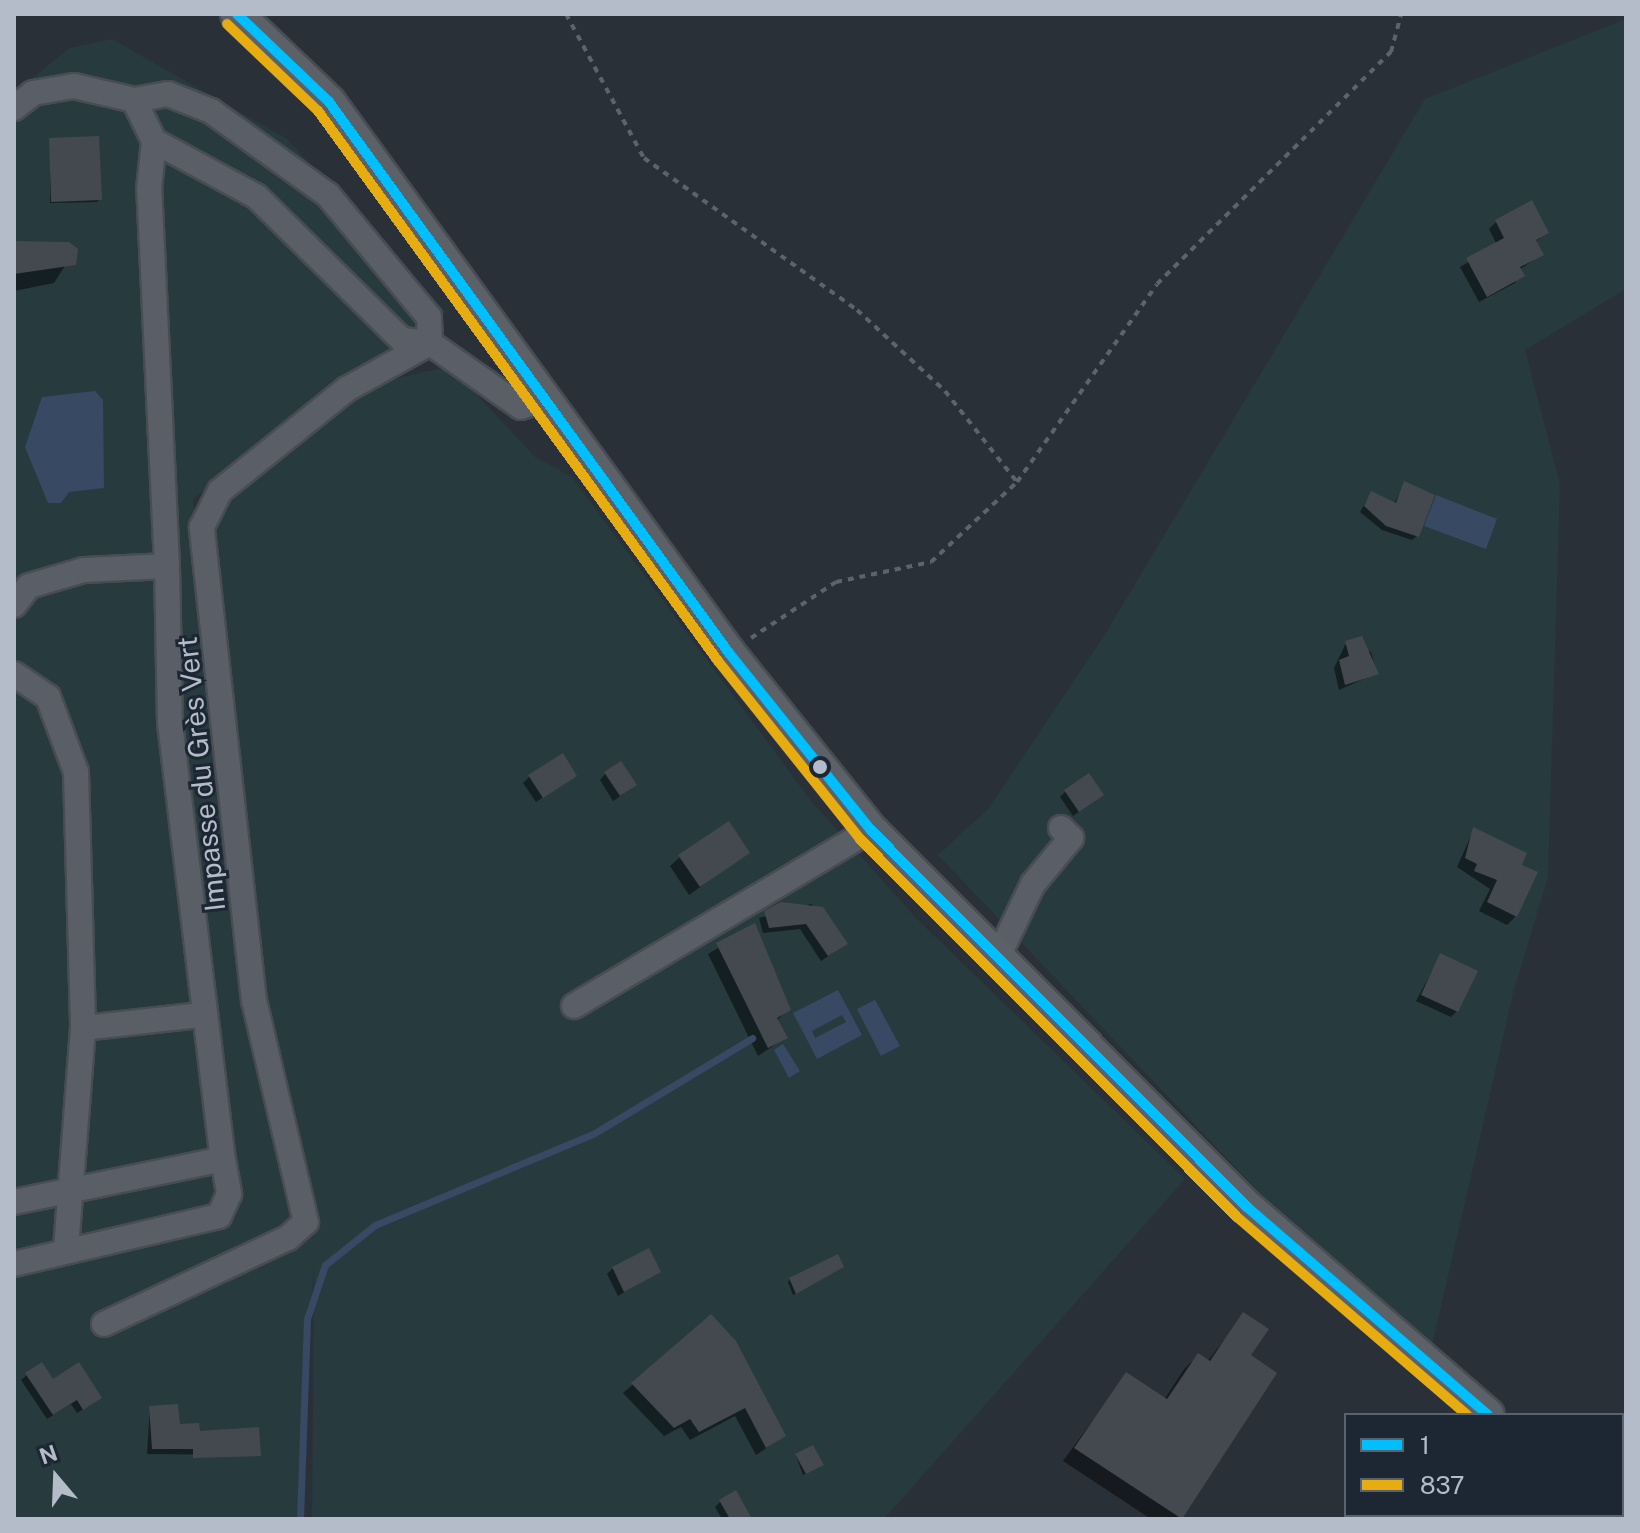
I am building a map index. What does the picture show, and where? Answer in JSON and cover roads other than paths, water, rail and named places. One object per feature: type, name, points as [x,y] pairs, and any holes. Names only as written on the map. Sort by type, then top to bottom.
[{"type":"main road","points":[[237,14],[329,102],[547,398],[729,653],[871,830],[1247,1207],[1486,1413]]},
{"type":"street","points":[[14,108],[33,93],[74,86],[134,100],[168,94],[211,111],[296,167],[328,195],[429,317],[430,343]]},
{"type":"street","points":[[14,1264],[219,1216],[229,1194],[201,1015],[170,723],[167,566],[150,219],[154,141],[134,100]]},
{"type":"street","points":[[154,141],[257,197],[402,340],[430,343],[521,407],[547,398]]},
{"type":"street","name":"Impasse du Grès Vert","points":[[104,1324],[288,1238],[306,1222],[254,1001],[202,527],[220,491],[347,389],[430,343]]},
{"type":"street","points":[[14,605],[29,586],[84,570],[167,566]]},
{"type":"street","points":[[14,674],[48,697],[76,772],[83,1028],[66,1250]]},
{"type":"street","points":[[997,959],[1033,884],[1071,838],[1061,828]]},
{"type":"street","points":[[574,1006],[871,830]]},
{"type":"street","points":[[83,1028],[201,1015]]},
{"type":"street","points":[[14,1202],[68,1194],[223,1159]]},
{"type":"water","points":[[95,391],[103,400],[104,488],[69,492],[61,503],[48,503],[25,447],[42,397]]},
{"type":"water","points":[[1436,495],[1497,519],[1486,549],[1424,526]]},
{"type":"water","points":[[838,990],[862,1035],[817,1059],[793,1013]],"holes":[[[842,1015],[846,1022],[815,1038],[812,1031]]]},
{"type":"water","points":[[875,1000],[900,1046],[881,1056],[857,1009]]},
{"type":"water","points":[[783,1044],[800,1071],[789,1078],[774,1050]]},
{"type":"waterway","points":[[300,1519],[307,1319],[325,1265],[375,1225],[593,1134],[752,1038]]}]
